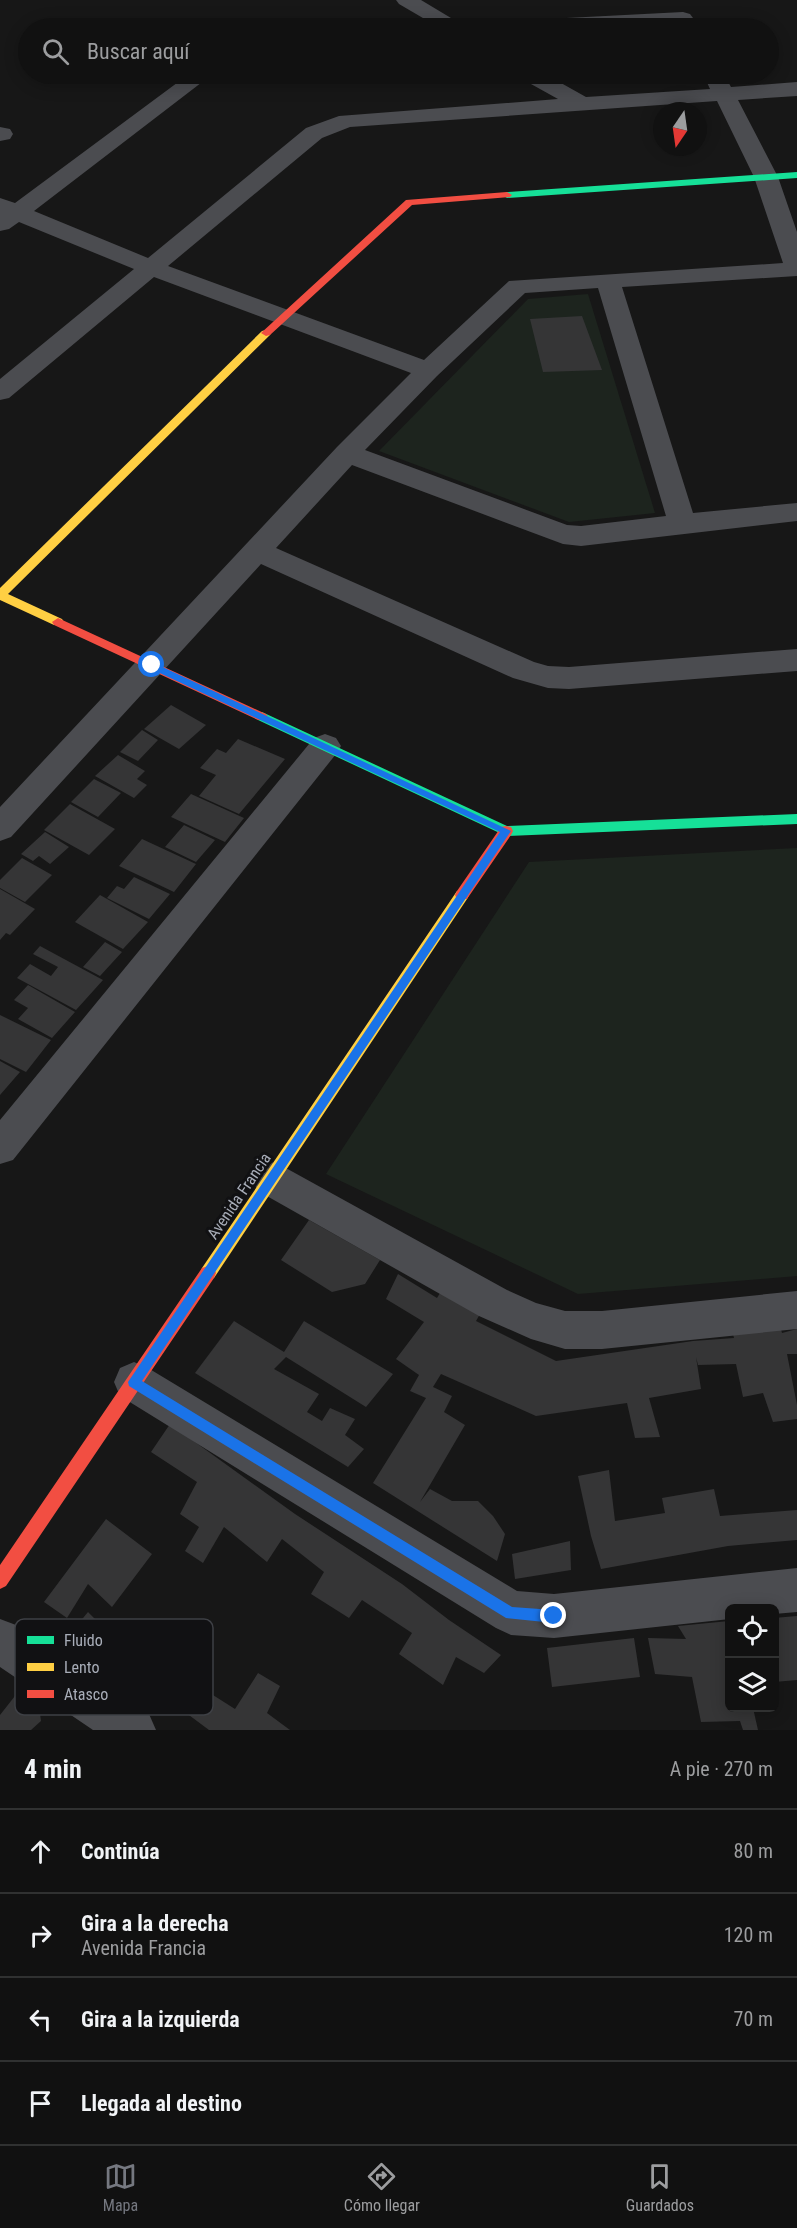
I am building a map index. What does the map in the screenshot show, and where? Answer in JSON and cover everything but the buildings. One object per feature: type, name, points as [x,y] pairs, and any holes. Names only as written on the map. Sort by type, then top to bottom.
[{"type":"street","points":[[406,0],[437,18]]},
{"type":"street","points":[[651,18],[683,16]]},
{"type":"street","points":[[5,214],[188,84]]},
{"type":"street","points":[[547,84],[582,104]]},
{"type":"street","points":[[0,828],[347,453],[428,370],[518,286],[797,268],[765,177],[720,84]]},
{"type":"street","points":[[0,392],[314,133],[347,121],[797,89]]},
{"type":"street","points":[[797,175],[409,202],[283,317],[0,595],[506,831],[797,819]]},
{"type":"street","points":[[5,214],[428,370]]},
{"type":"street","points":[[608,280],[682,523]]},
{"type":"street","points":[[347,453],[563,534],[581,536],[797,512]]},
{"type":"street","points":[[258,551],[525,670],[548,677],[569,678],[797,660]]},
{"type":"street","points":[[0,1148],[325,746]]},
{"type":"street","name":"Avenida Francia","points":[[0,1580],[506,831]]},
{"type":"street","points":[[271,1179],[493,1303],[531,1320],[565,1330],[602,1330],[797,1310]]},
{"type":"street","points":[[134,1382],[511,1613],[554,1616],[797,1590]]},
{"type":"street","points":[[0,1641],[15,1651]]},
{"type":"street","points":[[111,1715],[133,1730]]},
{"type":"shaded area","points":[[588,294],[655,513],[569,522],[379,451],[528,299]]},
{"type":"shaded area","points":[[797,848],[797,1276],[578,1294],[326,1174],[529,862]]},
{"type":"traffic: fast","points":[[507,195],[797,175]]},
{"type":"traffic: fast","points":[[262,717],[506,831],[797,819]]},
{"type":"traffic: slow","points":[[58,622],[0,595],[266,333]]},
{"type":"traffic: slow","points":[[208,1273],[462,895]]},
{"type":"traffic: jam","points":[[266,333],[409,202],[507,195]]},
{"type":"traffic: jam","points":[[58,622],[262,717]]},
{"type":"traffic: jam","points":[[462,895],[506,831]]},
{"type":"traffic: jam","points":[[0,1580],[208,1273]]},
{"type":"route","points":[[152,665],[506,831],[134,1382],[511,1613],[554,1616]]}]
